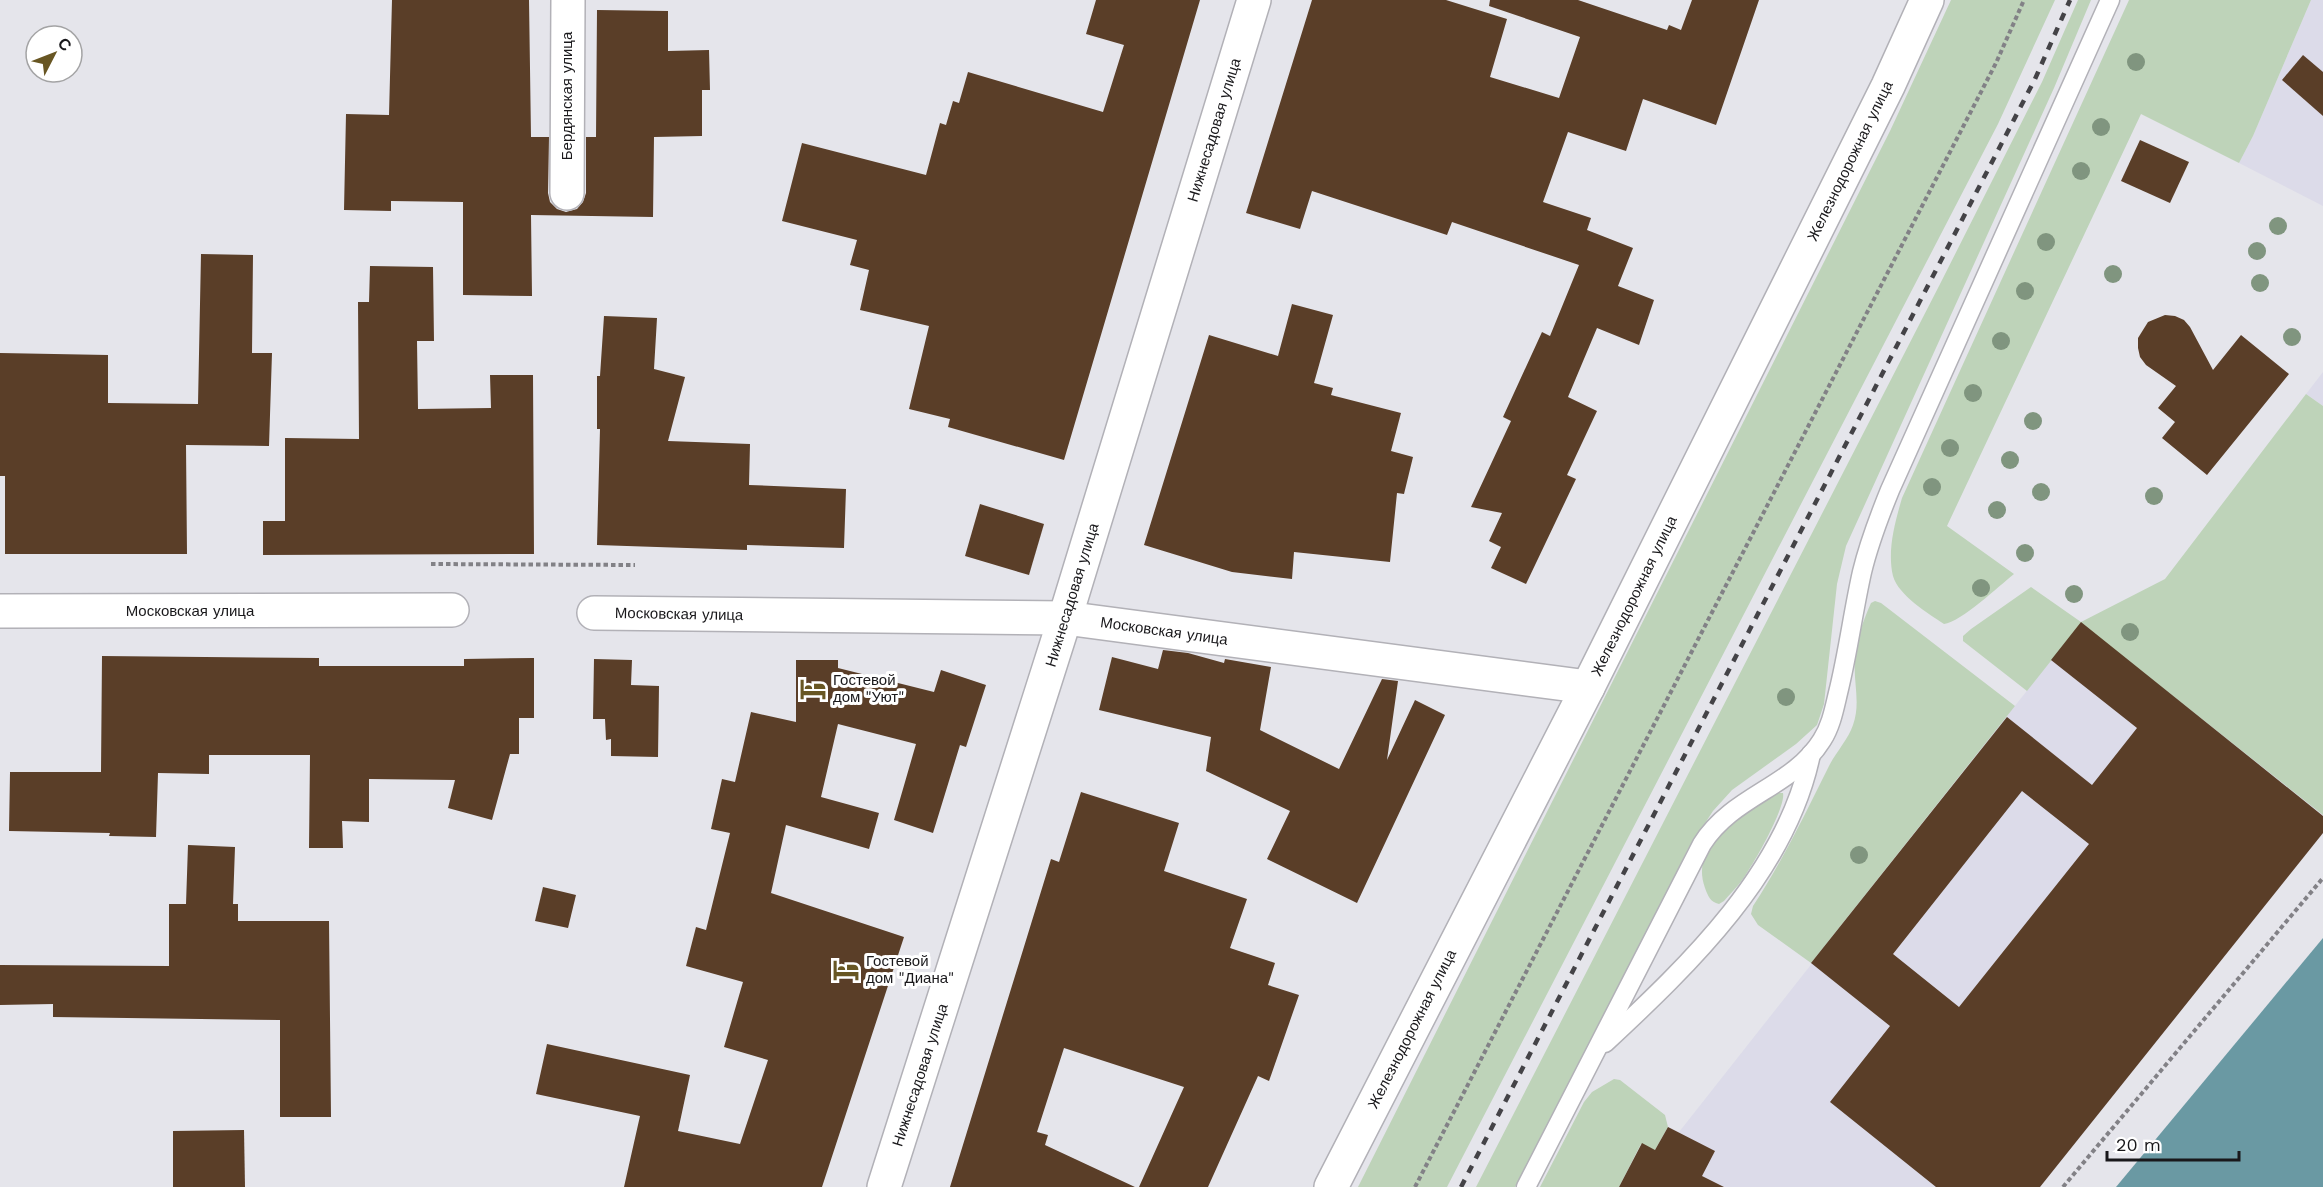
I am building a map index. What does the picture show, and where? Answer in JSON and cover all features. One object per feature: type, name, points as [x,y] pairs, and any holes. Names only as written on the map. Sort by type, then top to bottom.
[{"type":"street","name":"Бердянская улица","points":[[567,193],[568,0]]},
{"type":"street","name":"Нижнесадовая улица","points":[[884,1187],[1065,618],[1254,0]]},
{"type":"street","name":"Железнодорожная улица","points":[[1331,1187],[1588,687],[1888,86],[1927,0]]},
{"type":"street","name":"Московская улица","points":[[0,611],[452,610]]},
{"type":"street","name":"Московская улица","points":[[594,613],[1065,618],[1588,687]]},
{"type":"lane","points":[[1526,1187],[1710,830],[1737,807],[1791,772],[1811,754],[1825,734],[1833,714],[1871,536],[2110,0]]},
{"type":"lane","points":[[1596,1052],[1705,943],[1752,887],[1780,840],[1798,800],[1806,779],[1811,754]]},
{"type":"path","points":[[1415,1187],[1996,63],[2024,0]]},
{"type":"path","points":[[431,564],[635,565]]},
{"type":"path","points":[[2063,1187],[2323,878]]},
{"type":"shaded area","points":[[2311,0],[2323,0],[2323,206],[2239,163],[2253,136]]},
{"type":"shaded area","points":[[2323,372],[2323,406],[2306,394]]},
{"type":"shaded area","points":[[2081,622],[2323,815],[2323,833],[2040,1187],[1619,1187],[1642,1143],[1655,1150],[1668,1127],[1679,1132]]},
{"type":"green space","points":[[1951,0],[2055,0],[1998,124],[1447,1187],[1358,1187],[1890,131]]},
{"type":"green space","points":[[2078,0],[2091,0],[2054,88],[1846,546],[1837,584],[1824,704],[1817,725],[1796,744],[1732,790],[1713,811],[1688,849],[1631,965],[1515,1187],[1476,1187],[1939,286],[2042,82]]},
{"type":"green space","points":[[2129,0],[2311,0],[2253,136],[2239,163],[2141,114],[1947,526],[2014,574],[1970,610],[1944,624],[1907,597],[1893,576],[1891,547],[1902,498]]},
{"type":"green space","points":[[2306,394],[2323,406],[2323,815],[2081,623],[2027,691],[1963,641],[1963,636],[1971,629],[2031,587],[2081,622],[2165,579]]},
{"type":"green space","points":[[1875,601],[1881,603],[2015,706],[1811,963],[1758,925],[1751,914],[1753,906],[1783,856],[1831,762],[1853,725],[1857,701],[1855,668],[1857,645],[1868,610],[1871,603]]},
{"type":"green space","points":[[1779,793],[1783,793],[1780,809],[1752,864],[1740,883],[1724,901],[1719,904],[1713,902],[1705,888],[1702,871],[1705,856],[1712,842],[1737,819]]},
{"type":"green space","points":[[1614,1079],[1620,1080],[1665,1115],[1668,1127],[1655,1150],[1641,1144],[1619,1187],[1540,1187],[1584,1102],[1592,1092]]},
{"type":"water","points":[[2323,938],[2323,1187],[2116,1187]]},
{"type":"building","points":[[392,0],[529,0],[531,137],[549,137],[548,193],[550,202],[557,209],[566,212],[577,209],[583,202],[586,193],[586,137],[596,137],[597,10],[668,11],[668,51],[709,50],[710,90],[702,90],[702,136],[654,137],[653,217],[531,215],[532,296],[463,295],[463,202],[391,201],[391,211],[344,210],[346,114],[389,115]]},
{"type":"building","points":[[1096,0],[1200,0],[1064,460],[948,427],[950,419],[909,409],[929,326],[860,310],[869,270],[850,265],[857,240],[782,221],[802,143],[926,175],[940,123],[946,125],[953,101],[959,103],[968,72],[1103,112],[1124,45],[1086,34]]},
{"type":"building","points":[[1312,0],[1446,0],[1507,19],[1490,77],[1559,98],[1580,37],[1489,6],[1490,0],[1578,0],[1667,30],[1669,25],[1681,30],[1692,0],[1759,0],[1716,125],[1643,99],[1626,151],[1568,132],[1543,202],[1591,218],[1587,230],[1633,248],[1618,286],[1654,300],[1639,345],[1597,328],[1568,397],[1597,411],[1567,475],[1576,479],[1526,584],[1491,568],[1501,547],[1489,541],[1502,513],[1471,507],[1511,421],[1503,417],[1542,332],[1550,336],[1579,265],[1452,222],[1447,235],[1312,191],[1300,229],[1246,213]]},
{"type":"building","points":[[2303,55],[2323,72],[2323,116],[2282,80]]},
{"type":"building","points":[[2140,140],[2189,162],[2170,203],[2121,181]]},
{"type":"building","points":[[201,254],[253,255],[252,353],[272,353],[269,446],[186,445],[187,554],[5,554],[5,476],[0,476],[0,353],[108,355],[108,403],[198,404]]},
{"type":"building","points":[[370,266],[433,267],[434,341],[417,341],[418,409],[491,408],[490,375],[533,375],[534,554],[263,555],[263,521],[285,521],[285,438],[359,439],[358,302],[369,302]]},
{"type":"building","points":[[1292,304],[1333,315],[1314,383],[1333,388],[1331,395],[1401,413],[1391,451],[1413,457],[1404,494],[1397,493],[1390,562],[1294,552],[1292,579],[1232,572],[1144,545],[1209,335],[1278,356]]},
{"type":"building","points":[[2165,315],[2184,320],[2213,370],[2241,335],[2289,374],[2207,475],[2162,438],[2175,422],[2158,408],[2176,386],[2146,365],[2140,357],[2138,338],[2148,322]]},
{"type":"building","points":[[604,316],[657,318],[654,369],[685,377],[668,441],[750,444],[749,485],[846,489],[844,548],[747,545],[747,550],[597,545],[600,429],[597,429],[597,376],[600,376]]},
{"type":"building","points":[[980,504],[1044,524],[1029,575],[965,556]]},
{"type":"building","points":[[2081,622],[2323,816],[2323,833],[2040,1187],[1936,1187],[1830,1102],[1890,1026],[1811,963],[2007,717],[2092,785],[2137,728],[2051,660]],"holes":[[[2022,791],[2089,844],[1959,1007],[1893,954]]]},
{"type":"building","points":[[1163,650],[1188,653],[1224,663],[1225,659],[1271,667],[1260,730],[1339,769],[1382,679],[1398,681],[1387,760],[1415,700],[1445,715],[1357,903],[1267,859],[1290,811],[1206,771],[1211,737],[1099,710],[1112,657],[1158,669]]},
{"type":"building","points":[[102,656],[319,658],[319,666],[464,666],[464,659],[534,658],[534,718],[519,718],[519,754],[510,754],[492,820],[448,808],[455,780],[369,779],[369,822],[342,821],[343,848],[309,848],[310,755],[209,755],[209,774],[158,773],[156,837],[109,836],[110,833],[9,831],[10,772],[101,772]]},
{"type":"building","points":[[594,659],[632,660],[631,685],[659,686],[658,757],[611,756],[611,739],[606,740],[605,719],[593,719]]},
{"type":"building","points":[[796,660],[838,660],[838,668],[934,692],[941,670],[986,685],[966,747],[960,745],[933,833],[894,820],[916,744],[838,724],[821,797],[879,813],[869,849],[786,825],[771,893],[904,937],[822,1187],[624,1187],[640,1116],[536,1094],[547,1044],[690,1075],[678,1131],[740,1144],[768,1060],[724,1047],[743,982],[686,966],[696,927],[706,930],[730,833],[711,829],[722,779],[735,782],[751,712],[796,722]]},
{"type":"building","points":[[1081,792],[1179,823],[1164,871],[1247,899],[1230,948],[1275,963],[1268,985],[1299,995],[1269,1081],[1258,1076],[1208,1187],[1139,1187],[1184,1087],[1064,1048],[1037,1132],[1048,1135],[1045,1145],[1135,1187],[950,1187],[1051,859],[1059,862]]},
{"type":"building","points":[[188,845],[235,847],[233,904],[238,904],[238,921],[329,921],[331,1117],[280,1117],[280,1020],[53,1017],[53,1004],[0,1005],[0,965],[169,966],[169,904],[186,904]]},
{"type":"building","points":[[543,887],[576,895],[568,928],[535,921]]},
{"type":"building","points":[[1668,1127],[1715,1151],[1702,1176],[1724,1187],[1619,1187],[1642,1143],[1655,1150]]},
{"type":"building","points":[[244,1130],[245,1187],[173,1187],[173,1131]]},
{"type":"railway","points":[[1461,1187],[2035,79],[2070,0]]},
{"type":"place","name":"Гостевой дом \"Уют\"","points":[[813,689]]},
{"type":"place","name":"Гостевой дом \"Диана\"","points":[[846,970]]}]
